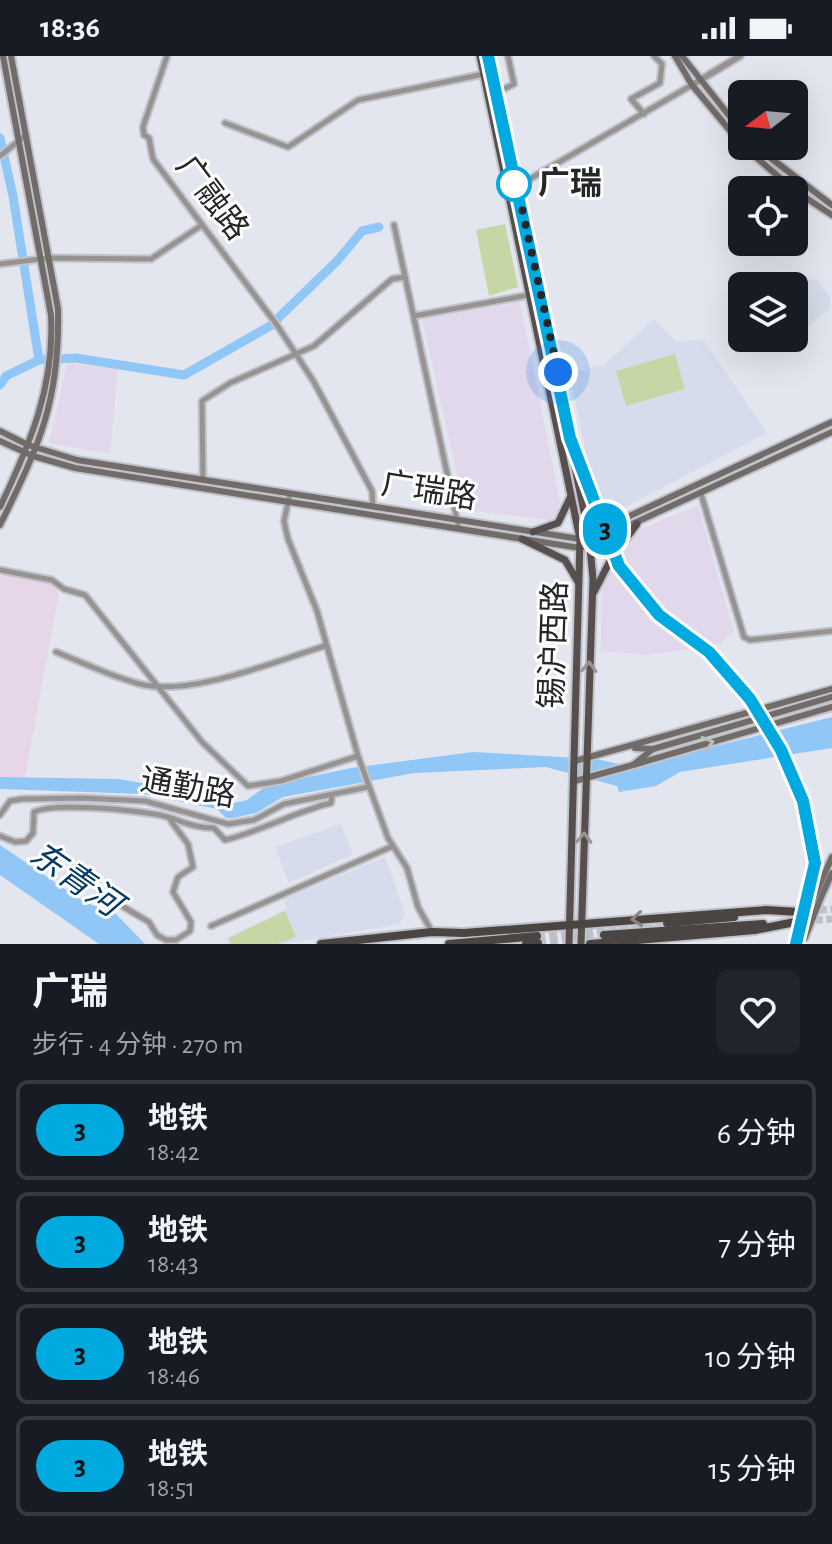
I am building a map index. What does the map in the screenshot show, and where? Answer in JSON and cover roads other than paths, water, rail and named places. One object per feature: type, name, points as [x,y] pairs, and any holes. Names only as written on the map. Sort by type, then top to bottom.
[{"type":"highway","points":[[321,944],[432,932],[464,933],[766,910],[799,912],[667,923]]},
{"type":"highway","points":[[590,944],[755,930],[795,922],[604,935]]},
{"type":"highway","points":[[449,944],[537,939]]},
{"type":"highway","points":[[526,944],[537,939]]},
{"type":"main road","points":[[3,56],[15,144],[41,259],[56,345]]},
{"type":"main road","points":[[0,525],[33,456],[53,398],[58,309],[11,56]]},
{"type":"main road","name":"锡沪西路","points":[[480,56],[580,543],[575,784]]},
{"type":"main road","points":[[491,56],[584,495],[589,536],[592,597],[581,944]]},
{"type":"main road","points":[[675,56],[728,127]]},
{"type":"main road","points":[[682,56],[696,82],[728,117]]},
{"type":"main road","points":[[759,160],[777,176]]},
{"type":"main road","points":[[773,160],[832,205]]},
{"type":"main road","points":[[808,199],[832,215]]},
{"type":"main road","points":[[0,507],[28,445],[54,369]]},
{"type":"main road","name":"广瑞路","points":[[0,431],[28,445],[77,460],[203,480],[459,529],[522,539],[580,543],[589,536],[832,422]]},
{"type":"main road","name":"广瑞路","points":[[0,441],[24,453],[75,468],[373,507],[533,532],[590,546],[832,432]]},
{"type":"main road","points":[[533,532],[551,527],[564,518],[571,492]]},
{"type":"main road","points":[[584,495],[599,514],[627,520]]},
{"type":"main road","points":[[592,597],[611,559],[637,524]]},
{"type":"main road","points":[[522,539],[565,560],[575,572],[580,592]]},
{"type":"main road","points":[[575,761],[832,689]]},
{"type":"main road","points":[[628,748],[653,749],[832,697]]},
{"type":"main road","points":[[569,944],[575,784],[832,707]]},
{"type":"main road","points":[[633,765],[653,749]]},
{"type":"main road","points":[[799,942],[832,857]]},
{"type":"main road","points":[[819,894],[832,873]]},
{"type":"street","name":"广融路","points":[[167,56],[143,127],[144,135],[149,138],[153,159],[296,353]]},
{"type":"street","points":[[498,92],[514,84],[508,56]]},
{"type":"street","points":[[644,114],[631,99],[660,83],[662,64],[654,56]]},
{"type":"street","points":[[509,191],[740,56]]},
{"type":"street","points":[[225,123],[288,147],[358,100],[484,74]]},
{"type":"street","points":[[0,156],[26,135]]},
{"type":"street","points":[[0,264],[49,258],[151,259],[202,225]]},
{"type":"street","points":[[394,225],[459,529]]},
{"type":"street","points":[[203,480],[202,401],[230,383],[314,346],[392,279],[405,277]]},
{"type":"street","points":[[414,316],[529,295]]},
{"type":"street","points":[[296,353],[372,491],[373,507]]},
{"type":"street","points":[[701,494],[744,637],[750,640],[832,631]]},
{"type":"street","points":[[289,498],[284,521],[288,539],[317,611],[368,787],[393,846],[407,868],[418,907],[432,932]]},
{"type":"street","points":[[0,570],[52,580],[64,589],[85,595],[202,742],[248,786],[281,781],[360,759]]},
{"type":"street","points":[[56,652],[126,680],[157,686],[202,682],[325,646]]},
{"type":"street","name":"通勤路","points":[[0,815],[10,801],[21,799],[129,800],[241,824],[284,804],[368,787]]},
{"type":"street","points":[[0,836],[15,842],[26,841],[33,833],[34,812],[38,809],[157,814],[185,826],[214,828],[225,840],[264,828],[294,812],[331,803],[332,795]]},
{"type":"street","points":[[129,800],[129,812]]},
{"type":"street","points":[[100,893],[149,922],[157,935],[166,940],[176,940],[190,931],[191,922],[173,892],[178,877],[193,867],[193,857],[171,820]]},
{"type":"street","points":[[211,926],[393,846]]},
{"type":"water","points":[[832,717],[832,748],[680,772],[656,786],[619,792],[617,786],[546,767],[414,773],[283,797],[256,813],[226,818],[217,809],[143,794],[0,789],[0,777],[119,779],[214,796],[234,803],[247,800],[266,786],[351,768],[473,752],[596,759],[633,767]]},
{"type":"water","points":[[0,845],[84,902],[116,914],[145,944],[99,944],[0,875]]},
{"type":"waterway","points":[[0,138],[13,196],[39,360]]},
{"type":"waterway","points":[[0,385],[6,376],[39,360],[76,358],[184,375],[270,326],[338,260],[362,231],[379,227]]},
{"type":"tunnel","points":[[799,912],[832,909]]},
{"type":"tunnel","points":[[795,922],[832,919]]},
{"type":"tunnel","points":[[537,936],[667,923]]},
{"type":"tunnel","points":[[538,943],[604,935]]},
{"type":"metro line","name":"3","points":[[488,56],[570,438],[619,566],[659,615],[709,652],[750,699],[781,750],[803,801],[815,863],[796,944]]},
{"type":"place","name":"广瑞","points":[[514,184]]},
{"type":"water label","name":"东青河","points":[[75,880]]}]
